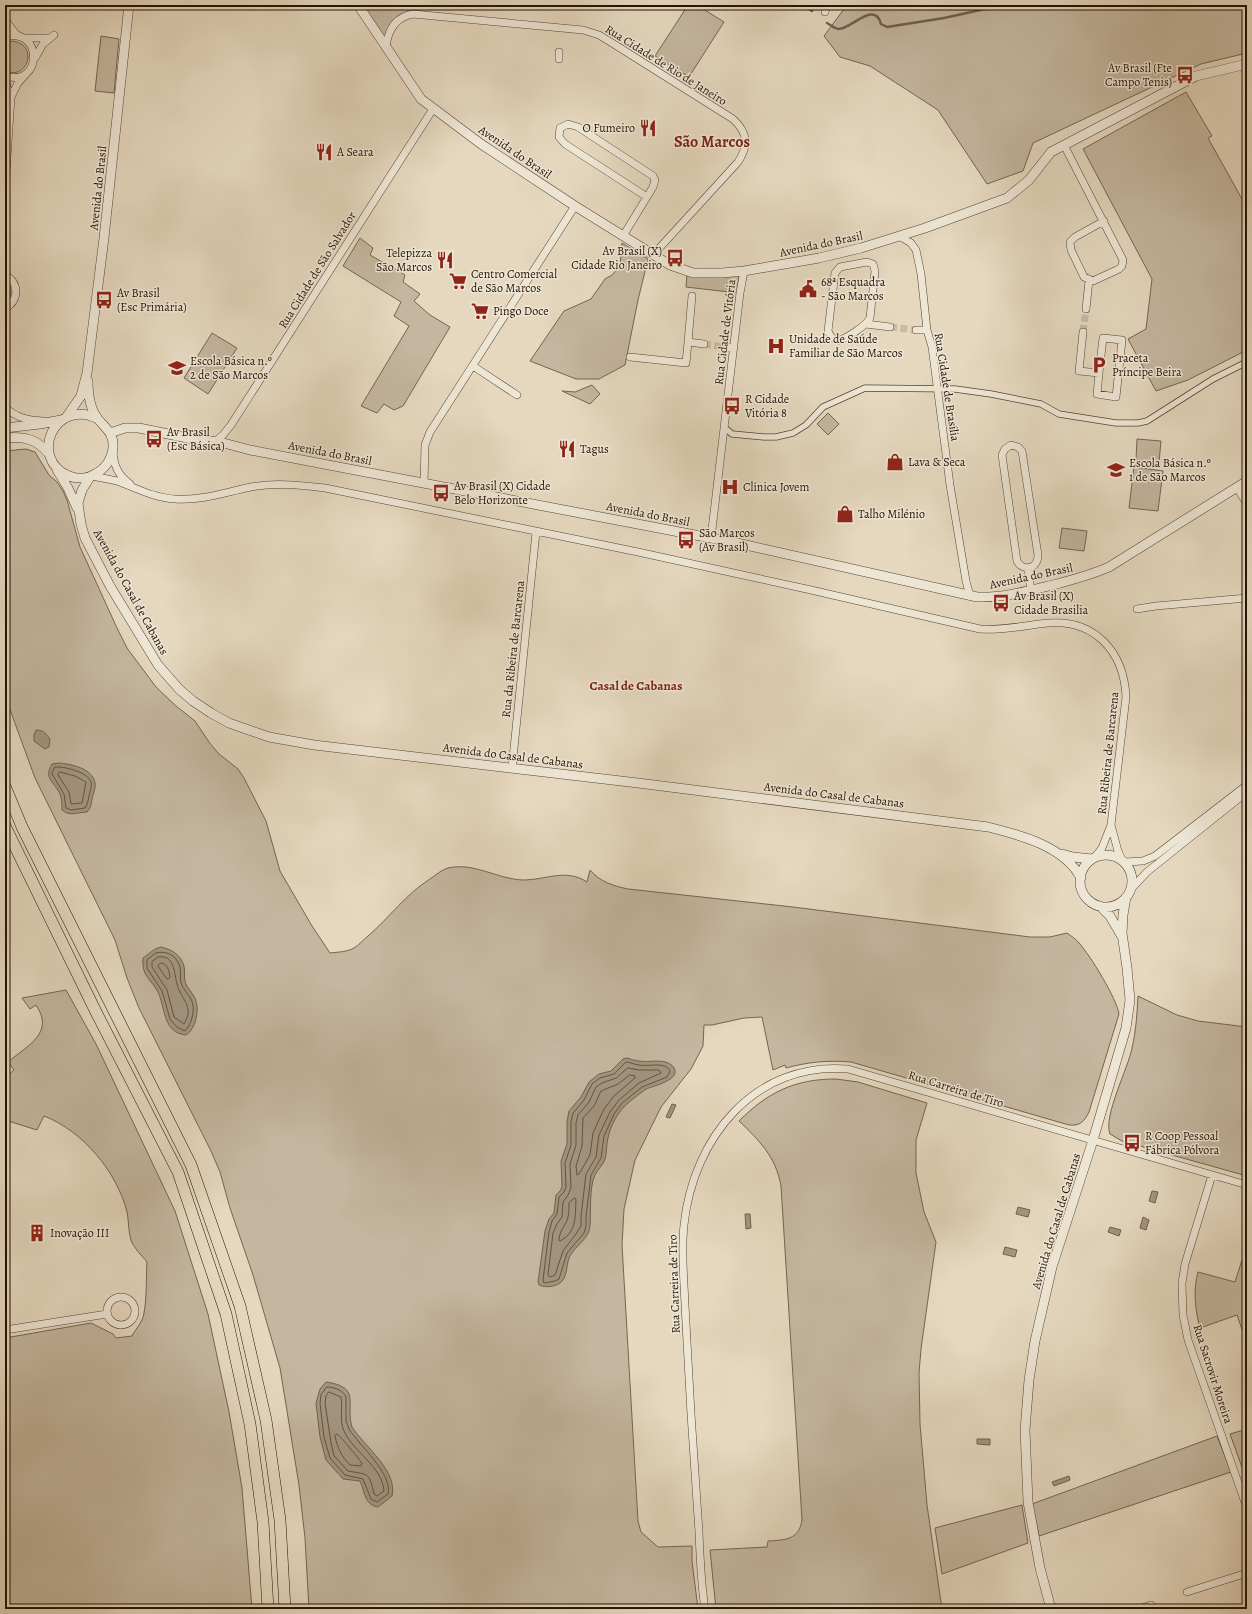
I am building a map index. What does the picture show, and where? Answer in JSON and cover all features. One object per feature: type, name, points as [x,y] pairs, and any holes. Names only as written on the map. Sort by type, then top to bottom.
[{"type":"main road","points":[[5,786],[22,827],[191,1165],[240,1306],[266,1420],[280,1520],[285,1609]]},
{"type":"main road","points":[[5,826],[96,1012],[178,1172],[223,1306],[250,1424],[263,1522],[268,1609]]},
{"type":"street","name":"Avenida do Brasil","points":[[60,419],[80,396],[87,373],[104,238],[130,5]]},
{"type":"street","name":"Avenida do Brasil","points":[[358,5],[421,98],[433,109],[481,144],[653,255],[675,267],[693,272],[722,273],[744,271],[818,258],[861,248],[1007,198],[1029,180],[1051,152],[1196,76],[1247,64]]},
{"type":"street","name":"Rua Cidade de Rio de Janeiro","points":[[386,47],[389,32],[396,21],[401,17],[413,14],[583,30],[609,40],[733,119],[742,128],[744,133],[745,145],[742,156],[734,167],[653,255]]},
{"type":"street","points":[[5,20],[14,33],[28,42],[33,50],[34,60]]},
{"type":"street","points":[[5,37],[51,37],[38,52],[30,70],[18,83],[11,97],[5,187]]},
{"type":"street","points":[[5,76],[16,78],[26,74]]},
{"type":"street","points":[[5,81],[11,97]]},
{"type":"street","name":"Rua Cidade de São Salvador","points":[[216,440],[227,430],[235,419],[433,109]]},
{"type":"street","points":[[623,236],[655,184],[655,180],[650,173],[578,127],[568,124],[560,128],[559,137],[565,144],[647,196]]},
{"type":"street","points":[[1064,145],[1104,221],[1123,260],[1123,264],[1118,269],[1096,280],[1089,280],[1084,277],[1071,250],[1070,242],[1075,237],[1104,221]]},
{"type":"street","points":[[424,483],[424,445],[427,437],[575,206]]},
{"type":"street","name":"Rua Cidade de Brasília","points":[[899,236],[911,243],[916,250],[921,274],[927,330],[932,347],[950,485],[966,581],[970,596]]},
{"type":"street","points":[[866,324],[872,313],[875,268],[873,264],[867,262],[840,267],[834,274],[828,325],[830,336],[834,339],[840,340],[866,324],[890,327]]},
{"type":"street","points":[[5,271],[16,288],[15,297],[7,308]]},
{"type":"street","name":"Rua Cidade de Vitória","points":[[711,538],[744,271]]},
{"type":"street","points":[[5,275],[12,280]]},
{"type":"street","points":[[1086,309],[1089,280]]},
{"type":"street","points":[[630,357],[686,363],[692,296]]},
{"type":"street","points":[[916,330],[927,330]]},
{"type":"street","points":[[1083,332],[1079,371],[1099,373]]},
{"type":"street","points":[[1103,338],[1122,340],[1116,397],[1097,394],[1099,373],[1103,338]]},
{"type":"street","points":[[688,342],[704,344]]},
{"type":"street","points":[[724,347],[734,348]]},
{"type":"street","points":[[725,428],[732,434],[776,437],[793,433],[806,425],[823,407],[865,388],[937,388],[992,394],[1040,404],[1059,414],[1116,423],[1138,423],[1147,421],[1213,379],[1247,362]]},
{"type":"street","points":[[473,366],[517,395]]},
{"type":"street","name":"Avenida do Brasil","points":[[87,373],[90,399],[98,419],[110,433],[119,429],[132,428],[207,442],[216,440],[250,450],[711,538],[970,596],[993,597],[1031,590],[1096,573],[1109,567],[1247,481]]},
{"type":"street","points":[[5,407],[21,418],[60,419]]},
{"type":"street","points":[[5,428],[83,414],[98,419]]},
{"type":"street","points":[[49,454],[48,445],[50,435],[60,419]]},
{"type":"street","points":[[110,433],[114,462],[118,472],[122,478],[138,490]]},
{"type":"street","points":[[5,438],[17,436],[28,438],[42,446],[49,454],[55,465],[64,474],[77,478],[92,476],[116,481],[163,498],[184,500],[210,497],[248,488],[269,485],[310,486],[536,532]]},
{"type":"street","points":[[1011,445],[1018,446],[1022,452],[1038,555],[1035,565],[1028,568],[1018,564],[1002,455],[1005,449],[1011,445]]},
{"type":"street","points":[[92,476],[105,468],[112,455],[113,448]]},
{"type":"street","name":"Avenida do Casal de Cabanas","points":[[55,465],[71,493],[84,538],[150,655],[179,689],[212,713],[229,722],[290,741],[967,823],[1012,833],[1038,843],[1070,862],[1081,878],[1082,890],[1085,895],[1089,900],[1100,906],[1110,916],[1122,937]]},
{"type":"street","name":"Avenida do Casal de Cabanas","points":[[79,517],[80,496],[92,476]]},
{"type":"street","points":[[1236,488],[1247,504]]},
{"type":"street","name":"Rua Ribeira de Barcarena","points":[[536,532],[638,552],[873,604],[980,630],[1002,630],[1048,623],[1064,623],[1080,627],[1094,633],[1109,646],[1119,662],[1126,693],[1111,825],[1102,848],[1094,858]]},
{"type":"street","name":"Rua da Ribeira de Barcarena","points":[[512,768],[536,532]]},
{"type":"street","points":[[1028,568],[1031,590]]},
{"type":"street","points":[[1137,609],[1247,598]]},
{"type":"street","points":[[1123,861],[1143,861],[1155,856],[1247,785]]},
{"type":"street","points":[[1100,906],[1112,906],[1117,904],[1129,893],[1147,872],[1247,792]]},
{"type":"street","name":"Rua Ribeira de Barcarena","points":[[1111,825],[1118,851],[1123,861]]},
{"type":"street","name":"Avenida do Casal de Cabanas","points":[[1051,850],[1073,857],[1094,858],[1109,855],[1123,861],[1132,875],[1122,923],[1122,937],[1129,985],[1129,1014],[1094,1140],[1052,1267],[1031,1362],[1026,1413],[1025,1447],[1028,1502],[1040,1568],[1051,1609]]},
{"type":"street","points":[[1081,878],[1084,867],[1094,858]]},
{"type":"street","name":"Rua Carreira de Tiro","points":[[705,1609],[682,1245],[684,1223],[691,1186],[702,1157],[728,1117],[747,1098],[759,1090],[790,1075],[818,1069],[857,1071],[1247,1185]]},
{"type":"street","name":"Rua Sacrovir Moreira","points":[[1212,1175],[1183,1274],[1181,1293],[1183,1315],[1188,1340],[1247,1508]]},
{"type":"street","points":[[117,1297],[129,1299],[136,1309],[133,1320],[123,1326],[114,1324],[107,1314],[107,1309],[110,1302],[117,1297]]},
{"type":"street","points":[[5,1330],[107,1314]]},
{"type":"street","points":[[1187,1592],[1247,1573]]},
{"type":"street","points":[[1138,1609],[1151,1605]]},
{"type":"shaded area","points":[[358,5],[394,5],[414,7],[413,14],[396,21],[386,47]]},
{"type":"shaded area","points":[[688,5],[697,5],[724,22],[689,77],[655,56]]},
{"type":"shaded area","points":[[847,5],[1247,5],[1247,53],[1201,64],[1033,143],[1023,171],[987,184],[938,110],[870,66],[840,57],[824,36]]},
{"type":"shaded area","points":[[101,36],[119,39],[114,93],[95,91]]},
{"type":"shaded area","points":[[13,41],[21,44],[26,49],[28,55],[24,67],[20,71],[13,73],[5,71],[5,43]]},
{"type":"shaded area","points":[[1186,92],[1212,136],[1208,138],[1247,208],[1247,350],[1188,380],[1156,391],[1128,339],[1146,329],[1152,279],[1083,149]]},
{"type":"shaded area","points":[[360,238],[373,248],[370,255],[405,275],[403,282],[420,294],[414,301],[430,315],[450,327],[403,406],[394,410],[384,404],[377,413],[361,406],[409,326],[394,316],[401,302],[343,266]]},
{"type":"shaded area","points":[[622,243],[648,259],[625,365],[599,379],[576,379],[530,361],[564,311],[591,299],[605,279],[612,275],[620,266]]},
{"type":"shaded area","points":[[740,271],[737,293],[686,287],[687,274]]},
{"type":"shaded area","points":[[5,281],[10,286],[11,295],[5,303]]},
{"type":"shaded area","points":[[212,333],[237,348],[208,394],[184,378]]},
{"type":"shaded area","points":[[592,385],[600,394],[590,404],[562,391],[575,392]]},
{"type":"shaded area","points":[[828,413],[839,424],[828,435],[817,424]]},
{"type":"shaded area","points":[[1137,439],[1161,441],[1159,462],[1136,460]]},
{"type":"shaded area","points":[[26,449],[35,452],[49,475],[57,482],[63,491],[67,500],[80,547],[127,648],[156,687],[195,721],[218,753],[238,769],[244,778],[266,821],[280,871],[312,926],[330,953],[345,951],[356,947],[421,885],[448,868],[467,867],[504,877],[523,880],[564,875],[579,878],[587,882],[590,870],[598,878],[612,885],[628,889],[793,907],[1030,937],[1050,937],[1067,933],[1084,949],[1102,977],[1113,998],[1119,1014],[1089,1112],[1083,1121],[1076,1125],[1069,1125],[851,1062],[818,1062],[786,1068],[785,1065],[773,1070],[762,1017],[744,1018],[712,1025],[704,1025],[703,1046],[691,1069],[661,1107],[635,1160],[624,1209],[622,1245],[638,1521],[641,1532],[658,1547],[692,1546],[692,1561],[698,1609],[309,1609],[305,1538],[299,1485],[280,1368],[253,1275],[230,1208],[220,1172],[211,1151],[139,1008],[127,978],[115,940],[35,778],[5,696],[5,451]]},
{"type":"shaded area","points":[[1134,467],[1163,471],[1158,511],[1129,508]]},
{"type":"shaded area","points":[[1062,528],[1087,531],[1084,551],[1059,548]]},
{"type":"shaded area","points":[[66,990],[96,1044],[175,1211],[208,1314],[229,1412],[242,1488],[252,1609],[5,1609],[5,1338],[91,1323],[113,1334],[116,1338],[132,1336],[142,1319],[146,1301],[147,1262],[132,1243],[129,1233],[127,1212],[122,1197],[107,1168],[85,1142],[58,1123],[44,1116],[37,1130],[5,1120],[5,1078],[14,1070],[8,1062],[31,1044],[41,1031],[41,1015],[36,1005],[30,1009],[22,998]]},
{"type":"shaded area","points":[[1138,996],[1177,1015],[1198,1021],[1247,1027],[1247,1176],[1122,1141],[1110,1134],[1110,1116],[1113,1104],[1130,1057],[1136,1022]]},
{"type":"shaded area","points":[[836,1079],[858,1082],[927,1103],[916,1140],[916,1173],[924,1212],[936,1242],[921,1349],[919,1373],[920,1424],[927,1505],[942,1609],[804,1609],[795,1606],[775,1609],[716,1609],[710,1550],[767,1547],[768,1541],[790,1538],[798,1532],[802,1520],[781,1186],[775,1166],[766,1150],[739,1121],[761,1102],[783,1089],[808,1081]]},
{"type":"shaded area","points":[[1247,1244],[1247,1344],[1237,1315],[1200,1328],[1195,1293],[1198,1272],[1235,1282]]},
{"type":"shaded area","points":[[1247,1429],[1247,1472],[1244,1473],[1230,1434]]},
{"type":"shaded area","points":[[1217,1436],[1231,1472],[1039,1536],[1032,1504]]},
{"type":"shaded area","points":[[1022,1505],[1028,1543],[942,1574],[935,1528]]},
{"type":"water","points":[[36,730],[43,732],[50,739],[49,747],[45,749],[34,741]]},
{"type":"water","points":[[52,764],[69,764],[86,770],[93,778],[95,788],[91,806],[87,812],[71,814],[62,810],[60,794],[49,776]]},
{"type":"water","points":[[161,947],[172,951],[183,962],[185,982],[195,998],[197,1013],[195,1024],[186,1035],[173,1030],[169,1025],[166,1020],[159,994],[145,974],[143,958],[155,949]]},
{"type":"water","points":[[627,1058],[638,1061],[662,1061],[674,1068],[674,1076],[665,1082],[646,1089],[625,1105],[618,1114],[609,1133],[605,1159],[593,1180],[589,1231],[570,1256],[565,1276],[562,1281],[557,1285],[539,1285],[538,1282],[545,1231],[549,1219],[554,1213],[556,1195],[561,1190],[562,1186],[561,1161],[567,1144],[567,1122],[569,1111],[581,1097],[589,1082],[599,1074],[611,1071],[623,1059]]},
{"type":"water","points":[[672,1104],[676,1105],[670,1118],[666,1117]]},
{"type":"water","points":[[1152,1191],[1158,1192],[1155,1203],[1149,1201]]},
{"type":"water","points":[[1018,1207],[1030,1210],[1028,1217],[1016,1214]]},
{"type":"water","points":[[745,1214],[750,1214],[751,1228],[746,1229]]},
{"type":"water","points":[[1143,1217],[1149,1220],[1146,1230],[1140,1228]]},
{"type":"water","points":[[1110,1227],[1121,1230],[1119,1236],[1108,1232]]},
{"type":"water","points":[[1005,1247],[1017,1250],[1015,1257],[1003,1254]]},
{"type":"water","points":[[326,1382],[337,1384],[348,1392],[350,1398],[350,1419],[352,1427],[379,1460],[390,1477],[393,1487],[392,1496],[378,1507],[373,1506],[367,1501],[360,1481],[343,1479],[326,1460],[320,1437],[316,1403],[320,1389]]},
{"type":"water","points":[[977,1439],[990,1439],[990,1445],[977,1444]]},
{"type":"water","points":[[1069,1476],[1070,1480],[1054,1486],[1052,1482]]},
{"type":"waterway","points":[[802,5],[812,11]]},
{"type":"waterway","points":[[827,23],[834,28],[839,29],[844,28],[868,15],[874,15],[878,17],[881,24],[887,27],[944,18],[994,7],[1029,7],[1044,5]]},
{"type":"tunnel","points":[[1083,332],[1086,309]]},
{"type":"tunnel","points":[[890,327],[916,330]]},
{"type":"tunnel","points":[[704,344],[724,347]]},
{"type":"place","name":"Av Brasil (Fte Campo Tenis)","points":[[1185,75]]},
{"type":"place","name":"O Fumeiro","points":[[648,128]]},
{"type":"place","name":"A Seara","points":[[324,152]]},
{"type":"place","name":"Av Brasil (X) Cidade Rio Janeiro","points":[[675,258]]},
{"type":"place","name":"Telepizza São Marcos","points":[[445,260]]},
{"type":"place","name":"Centro Comercial de São Marcos","points":[[458,281]]},
{"type":"place","name":"68ª Esquadra - São Marcos","points":[[808,289]]},
{"type":"place","name":"Av Brasil (Esc Primária)","points":[[104,300]]},
{"type":"place","name":"Pingo Doce","points":[[480,311]]},
{"type":"place","name":"Unidade de Saúde Familiar de São Marcos","points":[[776,346]]},
{"type":"place","name":"Praceta Príncipe Beira","points":[[1099,365]]},
{"type":"place","name":"Escola Básica n.º 2 de São Marcos","points":[[177,368]]},
{"type":"place","name":"R Cidade Vitória 8","points":[[732,406]]},
{"type":"place","name":"Av Brasil (Esc Básica)","points":[[154,439]]},
{"type":"place","name":"Tagus","points":[[567,449]]},
{"type":"place","name":"Lava & Seca","points":[[895,462]]},
{"type":"place","name":"Escola Básica n.º 1 de São Marcos","points":[[1116,470]]},
{"type":"place","name":"Clínica Jovem","points":[[730,487]]},
{"type":"place","name":"Av Brasil (X) Cidade Belo Horizonte","points":[[441,493]]},
{"type":"place","name":"Talho Milénio","points":[[845,514]]},
{"type":"place","name":"São Marcos (Av Brasil)","points":[[686,540]]},
{"type":"place","name":"Av Brasil (X) Cidade Brasilia","points":[[1001,603]]},
{"type":"place","name":"R Coop Pessoal Fábrica Pólvora","points":[[1132,1143]]},
{"type":"place","name":"Inovação III","points":[[37,1233]]},
{"type":"district","name":"São Marcos","points":[[712,141]]},
{"type":"district","name":"Casal de Cabanas","points":[[636,685]]}]
